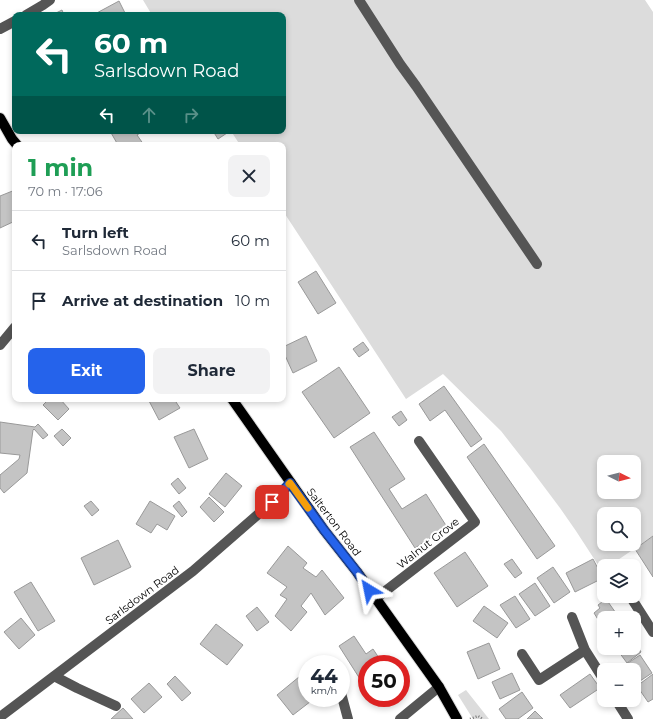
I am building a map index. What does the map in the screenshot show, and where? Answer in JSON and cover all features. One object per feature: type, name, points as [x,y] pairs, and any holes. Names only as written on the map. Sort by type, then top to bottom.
[{"type":"main road","points":[[0,118],[14,142]]},
{"type":"main road","name":"Salterton Road","points":[[234,402],[290,483],[357,572],[439,687],[457,719]]},
{"type":"street","points":[[31,12],[50,0]]},
{"type":"street","points":[[359,0],[400,64],[536,264]]},
{"type":"street","points":[[0,29],[12,23]]},
{"type":"street","points":[[0,345],[12,331]]},
{"type":"street","name":"Walnut Grove","points":[[375,599],[475,522],[419,441]]},
{"type":"street","name":"Sarlsdown Road","points":[[0,717],[193,571],[262,511],[290,483]]},
{"type":"street","points":[[634,603],[653,632]]},
{"type":"street","points":[[572,617],[585,650],[597,669]]},
{"type":"street","points":[[522,654],[539,680],[585,650]]},
{"type":"street","points":[[54,676],[76,688],[116,706]]},
{"type":"street","points":[[400,719],[439,687]]},
{"type":"street","points":[[345,707],[348,719]]},
{"type":"street","points":[[620,707],[628,719]]},
{"type":"path","points":[[470,719],[478,716],[483,719]]},
{"type":"shaded area","points":[[143,0],[645,0],[653,12],[653,536],[641,544],[641,507],[597,507],[597,551],[631,551],[619,559],[597,559],[597,563],[560,508],[501,431],[443,374],[406,399],[286,216],[286,142],[238,142],[233,134],[286,134],[286,12],[150,12]]},
{"type":"shaded area","points":[[466,690],[489,719],[473,719],[458,695]]},
{"type":"building","points":[[119,1],[124,12],[99,12]]},
{"type":"building","points":[[112,134],[138,134],[137,135],[142,142],[116,142]]},
{"type":"building","points":[[215,134],[226,134],[218,139]]},
{"type":"building","points":[[12,191],[12,222],[0,228],[0,196]]},
{"type":"building","points":[[316,271],[336,303],[318,314],[298,282]]},
{"type":"building","points":[[306,336],[317,361],[293,373],[286,358],[286,346]]},
{"type":"building","points":[[363,342],[369,350],[359,357],[353,349]]},
{"type":"building","points":[[339,367],[370,413],[334,438],[302,392]]},
{"type":"building","points":[[444,386],[482,439],[471,447],[445,410],[430,421],[419,404]]},
{"type":"building","points":[[46,402],[63,402],[69,409],[58,420],[43,405]]},
{"type":"building","points":[[150,402],[176,402],[180,408],[159,420]]},
{"type":"building","points":[[401,411],[407,420],[399,426],[392,417]]},
{"type":"building","points":[[0,422],[35,427],[38,424],[48,435],[43,439],[34,429],[33,430],[27,473],[4,493],[0,488],[0,475],[19,459],[20,455],[0,453]]},
{"type":"building","points":[[62,429],[71,438],[63,446],[54,436]]},
{"type":"building","points":[[194,429],[208,459],[189,468],[174,437]]},
{"type":"building","points":[[374,432],[405,479],[389,489],[402,509],[426,494],[447,527],[415,548],[350,447]]},
{"type":"building","points":[[484,444],[555,546],[537,559],[467,457]]},
{"type":"building","points":[[226,473],[242,486],[225,507],[209,494]]},
{"type":"building","points":[[178,478],[186,488],[179,494],[171,484]]},
{"type":"building","points":[[209,497],[224,512],[214,522],[200,507]]},
{"type":"building","points":[[91,501],[99,510],[92,516],[84,506]]},
{"type":"building","points":[[150,501],[175,516],[167,530],[157,524],[151,533],[136,524]]},
{"type":"building","points":[[179,501],[187,512],[182,517],[173,506]]},
{"type":"building","points":[[653,536],[653,577],[636,551],[641,551],[641,545]]},
{"type":"building","points":[[118,540],[131,567],[94,585],[81,558]]},
{"type":"building","points":[[288,546],[307,563],[303,568],[316,577],[322,570],[344,598],[325,615],[311,593],[301,606],[307,612],[291,631],[275,616],[287,599],[280,595],[287,587],[267,573]]},
{"type":"building","points":[[465,552],[488,586],[457,607],[434,573]]},
{"type":"building","points":[[512,559],[522,573],[515,578],[504,564]]},
{"type":"building","points":[[593,559],[597,567],[597,581],[575,592],[566,573]]},
{"type":"building","points":[[553,567],[570,592],[554,603],[537,578]]},
{"type":"building","points":[[31,582],[55,621],[38,631],[14,592]]},
{"type":"building","points":[[535,583],[550,606],[535,616],[519,594]]},
{"type":"building","points":[[515,596],[530,619],[516,628],[500,605]]},
{"type":"building","points":[[601,603],[609,603],[614,611],[597,611],[597,618],[594,613],[600,608],[598,605]]},
{"type":"building","points":[[484,606],[508,623],[497,638],[473,621]]},
{"type":"building","points":[[257,607],[269,622],[257,631],[246,616]]},
{"type":"building","points":[[21,618],[35,635],[19,649],[4,632]]},
{"type":"building","points":[[216,624],[243,645],[227,665],[200,644]]},
{"type":"building","points":[[354,636],[366,654],[373,649],[377,655],[358,655],[358,676],[350,663],[350,655],[345,655],[339,646]]},
{"type":"building","points":[[489,643],[500,669],[478,679],[467,652]]},
{"type":"building","points":[[621,655],[637,655],[627,663]]},
{"type":"building","points":[[640,655],[652,673],[641,680],[641,663],[628,663]]},
{"type":"building","points":[[512,673],[520,690],[500,699],[492,682]]},
{"type":"building","points":[[590,674],[597,684],[597,690],[570,708],[560,695]]},
{"type":"building","points":[[653,674],[653,699],[648,702],[641,692],[641,683]]},
{"type":"building","points":[[175,676],[191,693],[182,701],[167,684]]},
{"type":"building","points":[[298,678],[298,707],[303,707],[293,715],[277,695]]},
{"type":"building","points":[[149,683],[162,697],[144,713],[131,699]]},
{"type":"building","points":[[522,692],[533,708],[518,719],[506,719],[499,709]]},
{"type":"building","points":[[123,708],[133,719],[111,719]]},
{"type":"building","points":[[535,711],[543,719],[527,719]]},
{"type":"slow traffic","points":[[289,484],[290,483],[308,508]]},
{"type":"route","points":[[272,502],[290,483],[369,590]]}]
